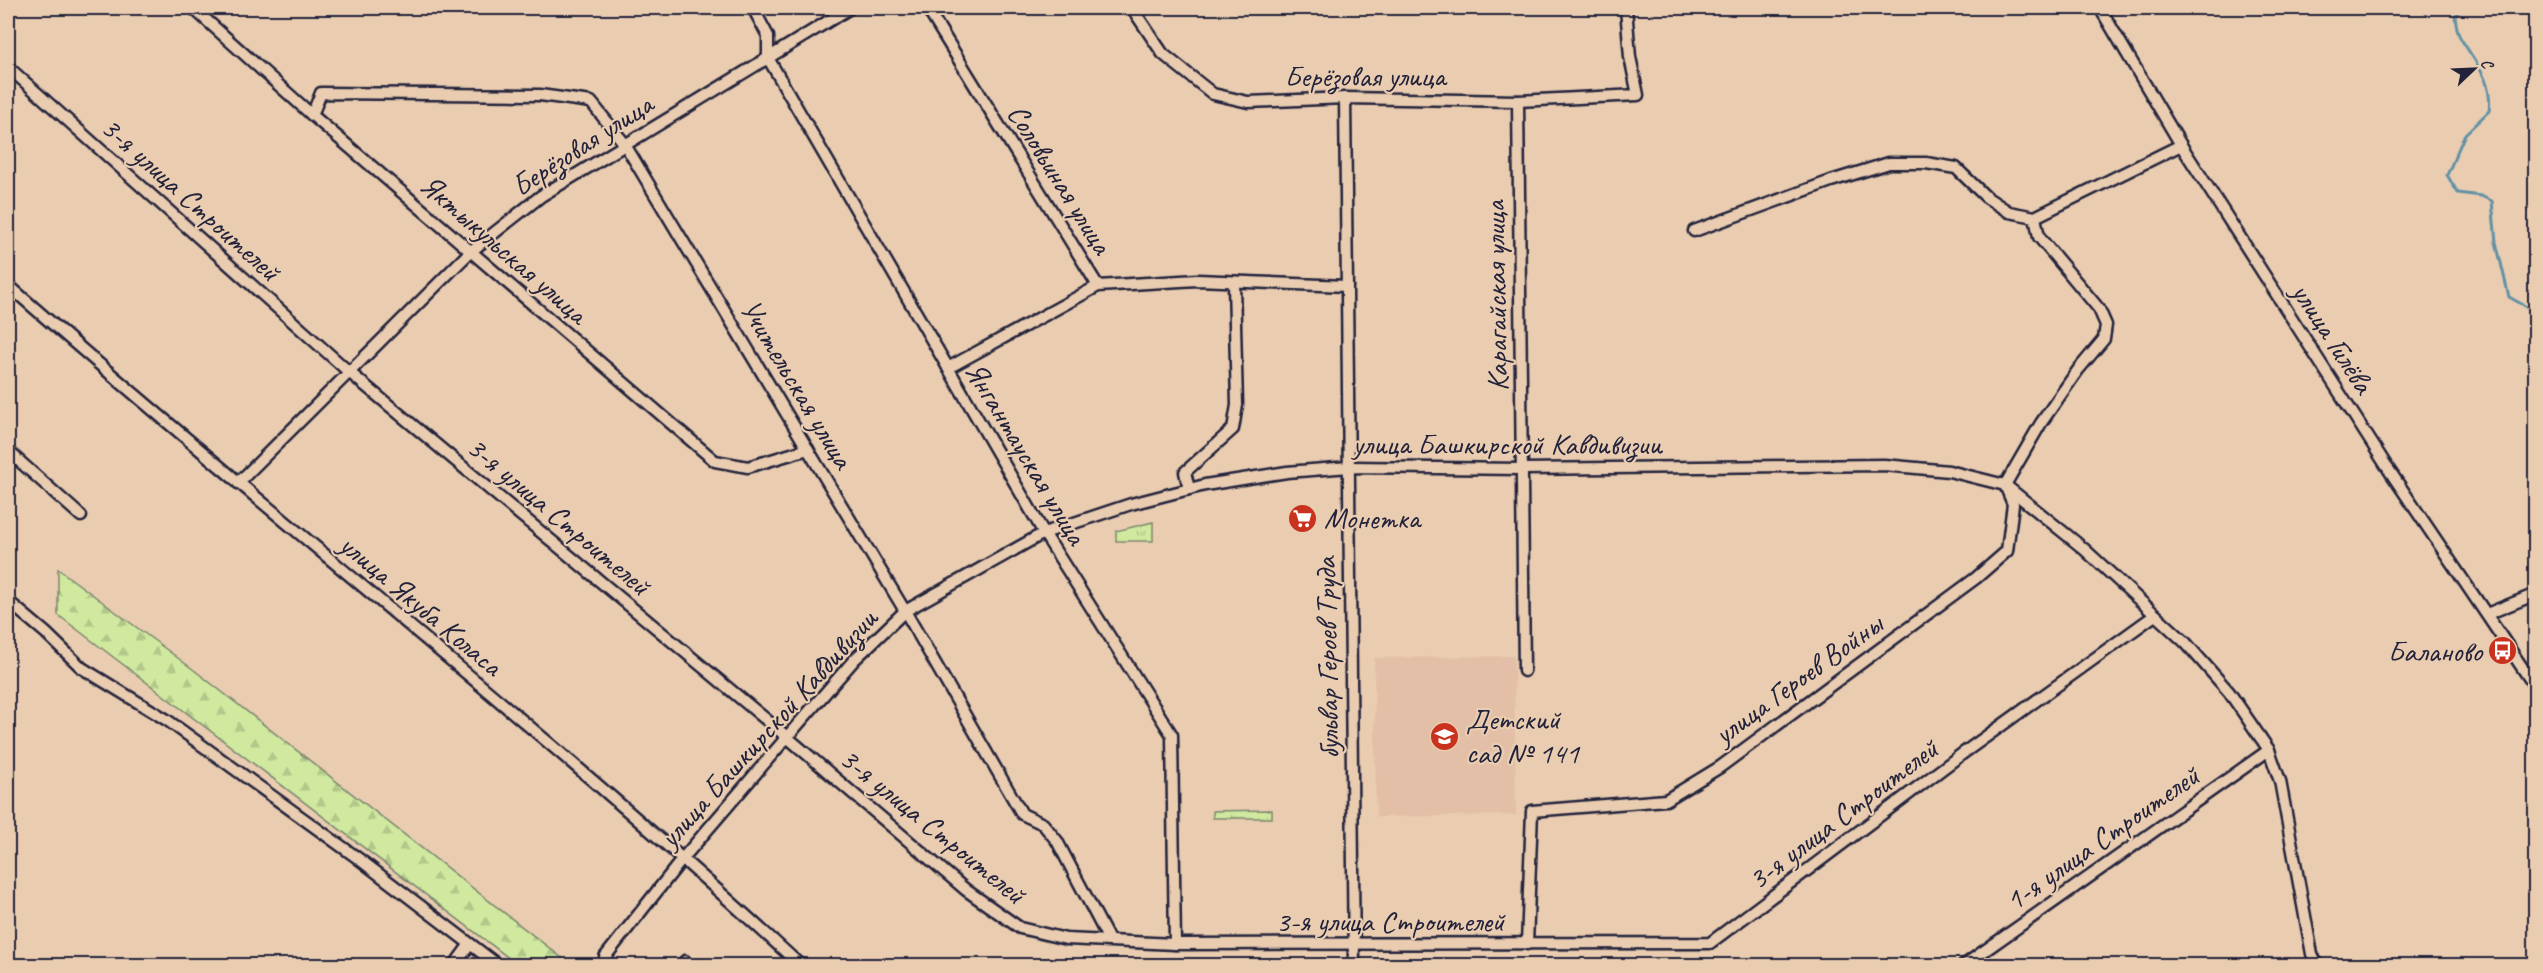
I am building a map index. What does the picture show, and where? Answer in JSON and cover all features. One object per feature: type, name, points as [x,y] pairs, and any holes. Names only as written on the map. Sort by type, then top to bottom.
[{"type":"street","name":"Яктыкульская улица","points":[[193,8],[312,115],[715,461],[748,467],[808,449]]},
{"type":"street","name":"Янгантауская улица","points":[[753,8],[768,36],[768,58],[1044,533],[1172,735],[1175,944]]},
{"type":"street","name":"Берёзовая улица","points":[[238,483],[471,252],[541,196],[624,143],[849,8]]},
{"type":"street","name":"Соловьиная улица","points":[[927,8],[1098,286],[1197,280],[1347,286]]},
{"type":"street","name":"Берёзовая улица","points":[[1132,8],[1163,54],[1212,94],[1248,102],[1345,98],[1518,101],[1638,95],[1630,57],[1626,8]]},
{"type":"street","name":"улица Гилёва","points":[[2100,8],[2181,145],[2390,470],[2535,688]]},
{"type":"street","name":"3-я улица Строителей","points":[[8,67],[349,372],[787,737],[966,890],[1020,928],[1066,939],[1175,944],[1710,944],[1962,754],[2155,615]]},
{"type":"street","name":"Учительская улица","points":[[312,115],[321,93],[540,95],[591,102],[624,143],[905,611],[1022,814],[1043,824],[1057,841],[1109,940]]},
{"type":"street","name":"бульвар Героев Труда","points":[[1345,98],[1354,966]]},
{"type":"street","name":"Карагайская улица","points":[[1518,101],[1524,671]]},
{"type":"street","points":[[1694,231],[1831,181],[1889,164],[1926,163],[1956,168],[1986,197],[2009,212],[2035,217],[2181,145]]},
{"type":"street","points":[[2005,485],[2047,414],[2078,370],[2104,339],[2106,325],[2099,309],[2039,237],[2035,217]]},
{"type":"street","points":[[1189,489],[1185,472],[1233,429],[1237,405],[1234,283]]},
{"type":"street","name":"улица Якуба Коласа","points":[[8,285],[158,418],[684,857],[801,966]]},
{"type":"street","points":[[948,368],[1098,286]]},
{"type":"street","points":[[8,451],[81,516]]},
{"type":"street","name":"улица Башкирской Кавдивизии","points":[[605,966],[605,957],[684,857],[854,660],[905,611],[1044,533],[1131,504],[1189,489],[1287,472],[1349,467],[1522,469],[1884,465],[1949,471],[2005,485],[2083,548],[2186,643],[2229,692],[2270,750],[2280,781],[2292,856],[2312,954],[2318,966]]},
{"type":"street","name":"улица Героев Войны","points":[[1527,945],[1532,811],[1666,801],[1720,767],[1976,578],[2007,551],[2013,504],[2005,485]]},
{"type":"street","points":[[2487,614],[2535,594]]},
{"type":"street","points":[[8,601],[88,672],[167,720],[359,859],[499,966]]},
{"type":"street","name":"1-я улица Строителей","points":[[1963,966],[2270,750]]},
{"type":"street","points":[[454,966],[470,944]]},
{"type":"shaded area","name":"Детский сад № 141","points":[[1514,656],[1516,815],[1376,817],[1374,658]]},
{"type":"green space","points":[[1153,522],[1153,541],[1116,541],[1116,531]]},
{"type":"green space","points":[[58,569],[194,670],[571,965],[518,965],[58,615]]},
{"type":"green space","points":[[1272,810],[1272,818],[1213,818],[1213,811]]},
{"type":"waterway","points":[[2463,8],[2455,16],[2458,31],[2482,73],[2490,101],[2489,111],[2465,134],[2447,175],[2458,193],[2481,196],[2492,201],[2496,242],[2509,297],[2536,312]]},
{"type":"place","name":"Монетка","points":[[1303,518]]},
{"type":"place","name":"Баланово","points":[[2503,651]]},
{"type":"place","name":"Детский сад № 141","points":[[1445,736]]}]
